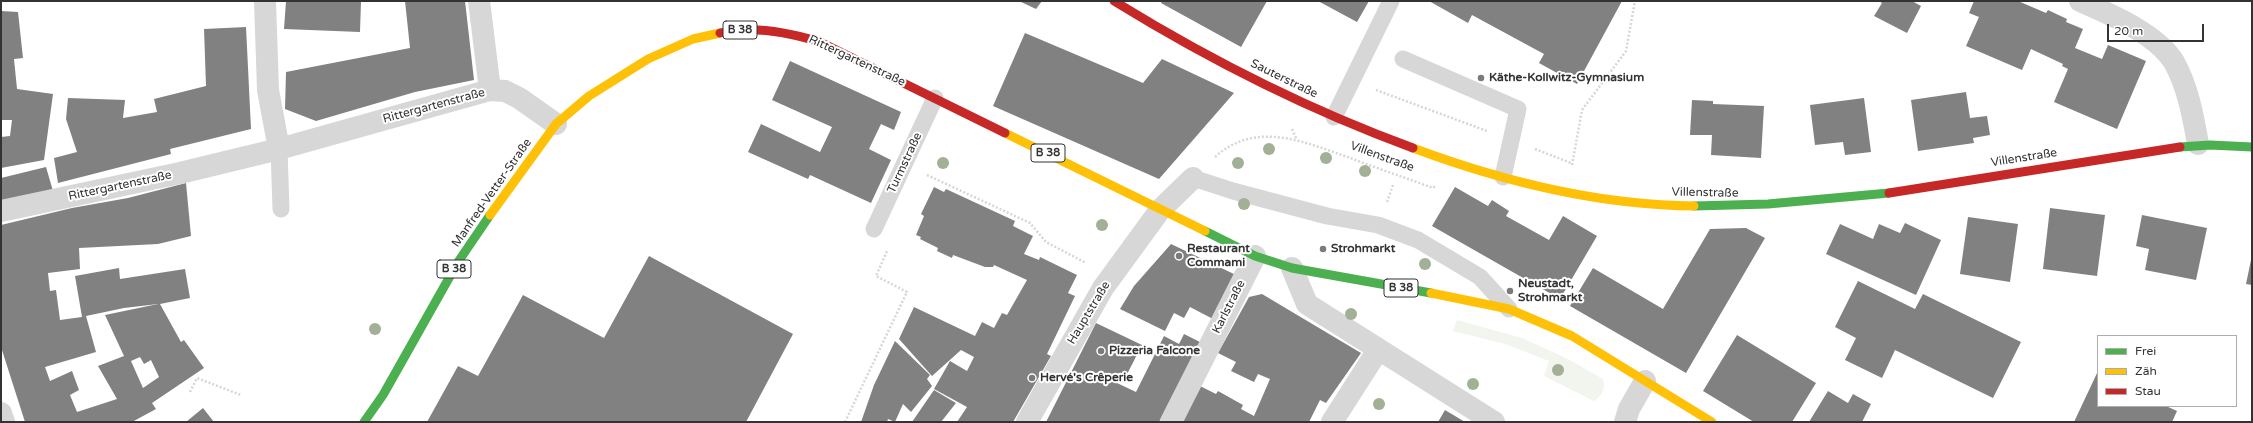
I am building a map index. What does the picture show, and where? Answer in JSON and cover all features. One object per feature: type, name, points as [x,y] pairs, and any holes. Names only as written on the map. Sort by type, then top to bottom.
[{"type":"main road","name":"Sauterstraße","points":[[1114,1],[1167,33],[1334,117],[1383,138],[1451,163]]},
{"type":"main road","name":"Rittergartenstraße","points":[[556,124],[589,96],[648,59],[693,39],[732,30],[788,32],[820,42],[1160,210]]},
{"type":"main road","name":"Manfred-Vetter-Straße","points":[[364,422],[383,395],[458,262],[508,187],[556,124]]},
{"type":"main road","name":"Villenstraße","points":[[1451,163],[1568,193],[1675,205],[1752,205],[1831,200],[1890,192],[2161,148],[2198,144],[2226,144],[2252,147]]},
{"type":"main road","name":"B 38","points":[[1160,210],[1255,256],[1292,268],[1509,309],[1572,336],[1712,422]]},
{"type":"street","points":[[265,1],[268,90],[279,149]]},
{"type":"street","points":[[479,1],[490,90]]},
{"type":"street","points":[[2080,1],[2108,13],[2141,32],[2162,48],[2173,62],[2186,89],[2198,144]]},
{"type":"street","name":"Rittergartenstraße","points":[[1,211],[180,173],[279,149],[490,90],[505,90],[556,124]]},
{"type":"street","points":[[1160,210],[1192,178]]},
{"type":"street","name":"Hauptstraße","points":[[1027,422],[1103,288],[1160,210]]},
{"type":"street","name":"Karlstraße","points":[[1171,422],[1255,256]]},
{"type":"street","points":[[1292,268],[1307,304],[1494,422]]},
{"type":"street","points":[[1332,422],[1378,350]]},
{"type":"street","points":[[1625,422],[1629,409],[1645,381]]},
{"type":"street","points":[[1,412],[4,422]]},
{"type":"lane","points":[[1334,117],[1391,1]]},
{"type":"lane","points":[[1403,59],[1518,110],[1503,177]]},
{"type":"lane","name":"Turmstraße","points":[[874,229],[935,98]]},
{"type":"lane","points":[[279,149],[280,209]]},
{"type":"lane","points":[[1192,178],[1233,192],[1313,212],[1378,225],[1418,240],[1480,277],[1509,309]]},
{"type":"path","points":[[1572,163],[1582,110],[1626,51],[1635,1]]},
{"type":"path","points":[[1378,91],[1482,129]]},
{"type":"path","points":[[1292,127],[1296,138]]},
{"type":"path","name":"Villenstraße","points":[[1192,178],[1224,149],[1245,139],[1271,137],[1296,138],[1433,188],[1451,163]]},
{"type":"path","points":[[904,164],[1030,223],[1046,242],[1111,277]]},
{"type":"path","points":[[845,422],[908,292],[876,276],[894,237],[874,229]]},
{"type":"path","points":[[190,392],[197,378],[241,395]]},
{"type":"shaded area","points":[[1457,320],[1522,338],[1568,359],[1603,379],[1603,392],[1594,401],[1544,376],[1549,361],[1505,344],[1453,331]]},
{"type":"building","points":[[286,1],[361,1],[360,32],[284,29]]},
{"type":"building","points":[[405,1],[465,1],[474,80],[415,92],[316,121],[285,109],[286,72],[410,48]]},
{"type":"building","points":[[1019,1],[1042,1],[1036,9]]},
{"type":"building","points":[[1162,1],[1267,1],[1241,47],[1161,3]]},
{"type":"building","points":[[1318,1],[1369,1],[1357,22]]},
{"type":"building","points":[[1429,1],[1622,1],[1577,84],[1539,63],[1544,54],[1472,15],[1468,23]]},
{"type":"building","points":[[1879,1],[1912,1],[1921,6],[1907,33],[1874,16],[1882,3]]},
{"type":"building","points":[[1974,1],[2018,1],[2046,13],[2048,10],[2067,19],[2066,22],[2083,29],[2075,48],[2102,59],[2108,45],[2146,61],[2117,129],[2054,102],[2068,69],[2062,66],[2063,64],[2031,49],[2022,70],[1966,46],[1979,17],[1969,13]]},
{"type":"building","points":[[1,11],[18,12],[23,58],[14,59],[17,89],[53,94],[44,160],[1,168],[1,137],[10,136],[12,120],[1,120]]},
{"type":"building","points":[[246,27],[251,129],[170,149],[171,154],[58,183],[54,158],[77,152],[66,119],[68,98],[125,100],[123,118],[157,112],[154,99],[206,86],[204,29]]},
{"type":"building","points":[[1025,33],[1143,83],[1162,59],[1234,93],[1159,179],[993,106]]},
{"type":"building","points":[[790,61],[901,112],[894,130],[881,124],[869,149],[891,160],[871,203],[810,175],[808,179],[748,152],[761,124],[820,152],[832,127],[772,100]]},
{"type":"building","points":[[1966,92],[1970,118],[1987,116],[1990,135],[1973,138],[1974,143],[1918,151],[1911,100]]},
{"type":"building","points":[[1864,98],[1871,152],[1845,155],[1843,142],[1815,145],[1810,105]]},
{"type":"building","points":[[1692,100],[1713,101],[1713,104],[1764,106],[1761,158],[1711,155],[1712,135],[1690,135]]},
{"type":"building","points":[[46,167],[53,191],[1,204],[1,178]]},
{"type":"building","points":[[186,183],[191,236],[158,244],[79,248],[80,269],[48,273],[50,291],[56,290],[60,320],[82,317],[75,276],[119,268],[120,279],[185,269],[190,298],[160,304],[181,342],[184,340],[204,368],[152,403],[156,409],[132,422],[25,422],[1,347],[1,225],[72,208],[128,198]],"holes":[[[158,304],[105,315],[124,356],[98,366],[117,399],[77,412],[70,395],[79,390],[72,371],[50,381],[45,367],[96,352],[86,316],[124,308]],[[140,357],[144,364],[151,360],[159,377],[143,388],[131,361]]]},
{"type":"building","points":[[934,187],[944,192],[946,189],[1015,221],[1013,226],[1033,236],[1024,254],[1039,260],[1040,257],[1077,275],[1068,293],[1075,296],[1047,354],[1051,356],[1013,422],[957,422],[967,407],[934,389],[950,361],[967,371],[974,357],[961,350],[932,376],[899,339],[914,307],[975,336],[982,322],[994,328],[1002,313],[1007,315],[1027,280],[994,265],[993,267],[985,267],[953,255],[952,258],[937,251],[938,248],[920,239],[921,237],[916,235],[924,216],[921,214]]},
{"type":"building","points":[[1455,187],[1488,206],[1492,200],[1509,211],[1506,216],[1549,240],[1563,216],[1597,236],[1560,299],[1432,226]]},
{"type":"building","points":[[2050,208],[2105,215],[2097,276],[2043,269]]},
{"type":"building","points":[[2142,215],[2207,228],[2196,280],[2145,270],[2149,249],[2136,246]]},
{"type":"building","points":[[1968,217],[2018,224],[2010,282],[1960,274]]},
{"type":"building","points":[[1905,223],[1941,240],[1916,295],[1826,254],[1840,224],[1873,239],[1879,224],[1900,233]]},
{"type":"building","points":[[1746,228],[1765,238],[1686,373],[1570,306],[1593,268],[1663,309],[1710,229]]},
{"type":"building","points":[[1171,244],[1236,275],[1213,319],[1190,307],[1184,318],[1174,313],[1165,331],[1120,309],[1134,286]]},
{"type":"building","points":[[649,256],[793,334],[746,422],[427,422],[458,366],[478,376],[523,295],[604,338]]},
{"type":"building","points":[[2251,260],[2252,261],[2252,285],[2246,284]]},
{"type":"building","points":[[1858,281],[1915,309],[1923,294],[2021,342],[1993,398],[1895,350],[1882,378],[1845,360],[1856,338],[1835,327]]},
{"type":"building","points":[[1262,294],[1361,353],[1326,403],[1320,400],[1309,422],[1183,422],[1200,386],[1216,394],[1218,391],[1243,405],[1241,409],[1254,416],[1270,379],[1258,374],[1254,382],[1231,371],[1236,362],[1218,353],[1249,297]]},
{"type":"building","points":[[1096,323],[1142,345],[1123,382],[1119,380],[1117,383],[1136,392],[1164,336],[1179,344],[1184,334],[1200,342],[1159,422],[1046,422]]},
{"type":"building","points":[[1737,335],[1816,383],[1792,422],[1754,422],[1703,391]]},
{"type":"building","points":[[895,341],[930,375],[927,379],[932,386],[911,412],[903,404],[895,422],[888,419],[887,422],[861,422],[874,385]]},
{"type":"building","points":[[2097,373],[2097,407],[2168,407],[2177,411],[2172,422],[2074,422]]},
{"type":"building","points":[[934,390],[956,403],[941,422],[912,422]]},
{"type":"building","points":[[1828,391],[1848,403],[1853,394],[1871,404],[1862,422],[1809,422]]},
{"type":"building","points":[[203,408],[214,422],[186,422]]},
{"type":"building","points":[[1445,410],[1465,422],[1438,422]]},
{"type":"traffic: fast","points":[[2180,147],[2210,145],[2252,147]]},
{"type":"traffic: fast","points":[[1694,206],[1768,204],[1889,193]]},
{"type":"traffic: fast","points":[[364,422],[383,395],[458,262],[490,215]]},
{"type":"traffic: fast","points":[[1205,231],[1255,256],[1292,268],[1431,293]]},
{"type":"traffic: slow","points":[[490,215],[556,124],[589,96],[648,59],[693,39],[720,33]]},
{"type":"traffic: slow","points":[[1005,133],[1205,231]]},
{"type":"traffic: slow","points":[[1413,148],[1482,171],[1552,189],[1622,201],[1658,205],[1694,206]]},
{"type":"traffic: slow","points":[[1431,293],[1509,309],[1572,336],[1712,422]]},
{"type":"traffic: jam","points":[[1114,1],[1222,63],[1260,82],[1336,117],[1413,148]]},
{"type":"traffic: jam","points":[[720,33],[745,30],[770,31],[796,35],[820,42],[1005,133]]},
{"type":"traffic: jam","points":[[1889,193],[2180,147]]},
{"type":"place","name":"Käthe-Kollwitz-Gymnasium","points":[[1481,78]]},
{"type":"place","name":"Strohmarkt","points":[[1323,249]]},
{"type":"place","name":"Restaurant Commami","points":[[1179,256]]},
{"type":"place","name":"Neustadt, Strohmarkt","points":[[1510,291]]},
{"type":"place","name":"Pizzeria Falcone","points":[[1101,351]]},
{"type":"place","name":"Hervé's Crêperie","points":[[1032,378]]}]
